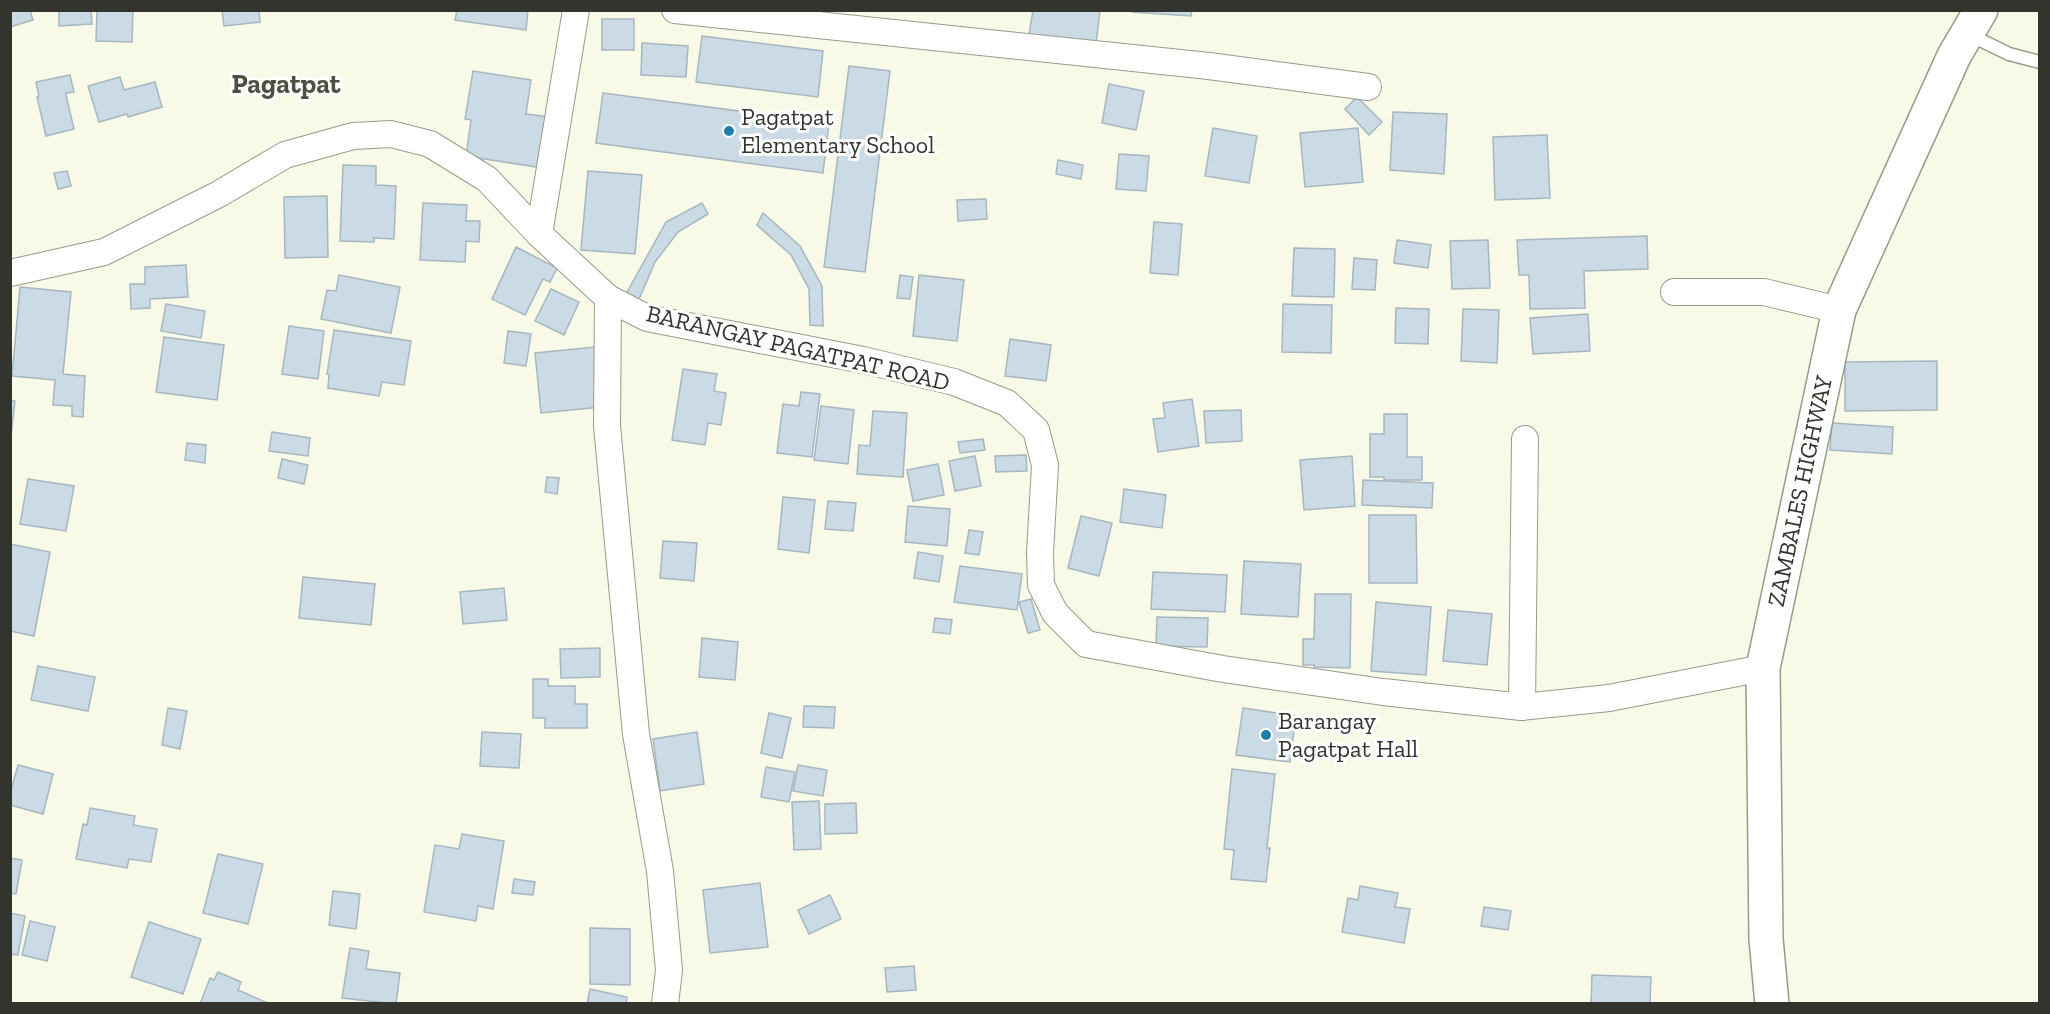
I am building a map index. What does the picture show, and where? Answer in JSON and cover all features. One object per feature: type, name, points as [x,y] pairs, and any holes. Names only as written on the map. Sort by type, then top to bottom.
[{"type":"main road","name":"ZAMBALES HIGHWAY","points":[[1772,1004],[1766,939],[1763,668],[1839,310],[1954,56],[1974,22]]},
{"type":"street","points":[[539,234],[576,10]]},
{"type":"street","points":[[675,10],[1209,66],[1368,87]]},
{"type":"street","name":"BARANGAY PAGATPAT ROAD","points":[[10,273],[104,252],[219,194],[285,155],[353,136],[391,134],[430,144],[487,179],[539,234],[608,298],[647,318],[863,360],[954,382],[1007,403],[1036,430],[1045,465],[1040,554],[1041,585],[1055,613],[1086,644],[1223,669],[1349,687],[1522,707],[1610,698],[1763,668]]},
{"type":"street","points":[[1674,292],[1764,292],[1839,310]]},
{"type":"street","points":[[608,298],[607,426],[636,734],[660,871],[669,970],[665,1004]]},
{"type":"street","points":[[1522,707],[1525,439]]},
{"type":"lane","points":[[1974,22],[2009,54],[2040,62]]},
{"type":"building","points":[[10,10],[30,10],[33,20],[10,27]]},
{"type":"building","points":[[59,10],[91,10],[92,24],[59,26]]},
{"type":"building","points":[[97,10],[133,10],[132,42],[96,41]]},
{"type":"building","points":[[222,10],[259,10],[260,22],[224,26]]},
{"type":"building","points":[[457,10],[528,10],[526,30],[455,20]]},
{"type":"building","points":[[1033,10],[1100,10],[1096,44],[1029,35]]},
{"type":"building","points":[[1132,10],[1192,10],[1191,16],[1132,12]]},
{"type":"building","points":[[602,19],[634,19],[634,50],[602,50]]},
{"type":"building","points":[[702,36],[823,51],[818,97],[696,82]]},
{"type":"building","points":[[642,43],[688,46],[686,77],[641,75]]},
{"type":"building","points":[[849,66],[890,71],[865,272],[824,267]]},
{"type":"building","points":[[473,71],[531,80],[526,114],[549,117],[542,168],[466,156],[471,120],[465,119]]},
{"type":"building","points":[[70,75],[74,92],[66,93],[66,95],[74,129],[46,136],[36,82]]},
{"type":"building","points":[[120,77],[124,90],[155,82],[162,107],[128,117],[127,114],[99,122],[88,86]]},
{"type":"building","points":[[1109,84],[1144,91],[1136,130],[1102,123]]},
{"type":"building","points":[[603,93],[829,123],[823,173],[596,143]]},
{"type":"building","points":[[1357,97],[1382,122],[1369,135],[1345,109]]},
{"type":"building","points":[[1393,112],[1447,114],[1444,174],[1390,170]]},
{"type":"building","points":[[1213,128],[1257,136],[1249,183],[1205,176]]},
{"type":"building","points":[[1358,128],[1363,182],[1305,187],[1300,133]]},
{"type":"building","points":[[1547,135],[1550,198],[1495,200],[1493,137]]},
{"type":"building","points":[[1119,154],[1149,156],[1146,191],[1116,189]]},
{"type":"building","points":[[1058,160],[1083,165],[1081,179],[1056,174]]},
{"type":"building","points":[[343,165],[376,166],[376,185],[396,186],[394,239],[374,238],[374,242],[340,241]]},
{"type":"building","points":[[67,171],[71,186],[58,189],[54,173]]},
{"type":"building","points":[[588,171],[642,175],[635,254],[581,250]]},
{"type":"building","points":[[327,196],[328,257],[285,258],[284,197]]},
{"type":"building","points":[[986,199],[987,219],[958,221],[957,200]]},
{"type":"building","points":[[423,203],[467,205],[466,221],[480,221],[479,242],[466,241],[465,262],[420,260]]},
{"type":"building","points":[[702,203],[708,214],[678,232],[655,262],[637,304],[626,294],[666,222]]},
{"type":"building","points":[[763,213],[800,246],[822,286],[823,326],[810,325],[809,289],[791,255],[757,225]]},
{"type":"building","points":[[1154,222],[1182,224],[1178,275],[1150,273]]},
{"type":"building","points":[[1647,236],[1648,269],[1584,271],[1585,308],[1530,309],[1529,275],[1519,275],[1517,240]]},
{"type":"building","points":[[1397,240],[1431,245],[1428,268],[1394,263]]},
{"type":"building","points":[[1488,240],[1490,288],[1452,289],[1450,241]]},
{"type":"building","points":[[516,247],[557,268],[550,282],[543,279],[525,315],[492,299]]},
{"type":"building","points":[[1294,248],[1335,249],[1334,297],[1292,296]]},
{"type":"building","points":[[1354,258],[1377,260],[1375,290],[1352,289]]},
{"type":"building","points":[[186,265],[188,297],[150,299],[150,308],[131,309],[130,284],[145,284],[145,267]]},
{"type":"building","points":[[339,275],[400,287],[391,333],[321,319],[327,290],[336,291]]},
{"type":"building","points":[[900,275],[913,277],[910,299],[897,298]]},
{"type":"building","points":[[919,275],[964,280],[957,341],[913,336]]},
{"type":"building","points":[[20,287],[71,292],[63,374],[85,376],[83,417],[72,416],[72,406],[53,405],[55,380],[12,376]]},
{"type":"building","points":[[551,289],[579,302],[564,335],[535,321]]},
{"type":"building","points":[[166,304],[205,311],[201,338],[161,331]]},
{"type":"building","points":[[1283,304],[1332,305],[1331,353],[1282,352]]},
{"type":"building","points":[[1396,308],[1429,309],[1428,344],[1395,343]]},
{"type":"building","points":[[1463,309],[1499,310],[1497,363],[1461,361]]},
{"type":"building","points":[[1588,314],[1590,351],[1533,354],[1530,318]]},
{"type":"building","points":[[289,326],[324,331],[318,379],[282,374]]},
{"type":"building","points":[[334,330],[411,341],[404,385],[382,382],[379,396],[328,388],[329,375],[327,374]]},
{"type":"building","points":[[508,331],[531,334],[526,366],[504,363]]},
{"type":"building","points":[[164,337],[224,345],[217,400],[156,392]]},
{"type":"building","points":[[1010,339],[1051,345],[1046,381],[1005,376]]},
{"type":"building","points":[[595,347],[601,407],[541,413],[535,353]]},
{"type":"building","points":[[1937,361],[1937,410],[1845,411],[1845,362]]},
{"type":"building","points":[[683,369],[717,374],[714,391],[726,393],[721,425],[708,423],[705,445],[672,440]]},
{"type":"building","points":[[801,392],[820,394],[812,457],[777,453],[783,404],[799,406]]},
{"type":"building","points":[[1192,399],[1199,446],[1158,452],[1153,419],[1165,418],[1163,403]]},
{"type":"building","points":[[10,400],[15,401],[10,445]]},
{"type":"building","points":[[821,406],[854,410],[848,464],[814,460]]},
{"type":"building","points":[[1241,410],[1242,441],[1206,443],[1204,411]]},
{"type":"building","points":[[873,411],[907,413],[903,477],[857,474],[859,445],[870,446]]},
{"type":"building","points":[[1384,414],[1407,414],[1407,457],[1422,457],[1422,480],[1384,480],[1384,477],[1370,477],[1370,434],[1384,434]]},
{"type":"building","points":[[1832,423],[1893,427],[1892,454],[1830,450]]},
{"type":"building","points":[[272,432],[310,438],[308,456],[269,451]]},
{"type":"building","points":[[983,439],[985,450],[960,453],[958,442]]},
{"type":"building","points":[[187,443],[206,445],[205,463],[185,460]]},
{"type":"building","points":[[1026,455],[1027,471],[996,472],[995,456]]},
{"type":"building","points":[[975,456],[981,486],[955,491],[949,461]]},
{"type":"building","points":[[1352,456],[1355,506],[1304,510],[1300,460]]},
{"type":"building","points":[[282,459],[308,465],[304,484],[278,478]]},
{"type":"building","points":[[938,464],[944,495],[913,501],[907,470]]},
{"type":"building","points":[[547,477],[559,478],[557,494],[545,492]]},
{"type":"building","points":[[28,479],[74,486],[66,531],[20,524]]},
{"type":"building","points":[[1363,480],[1433,483],[1432,508],[1362,505]]},
{"type":"building","points":[[1124,489],[1166,495],[1162,528],[1120,522]]},
{"type":"building","points":[[783,497],[815,500],[809,553],[778,549]]},
{"type":"building","points":[[828,501],[856,503],[853,531],[825,529]]},
{"type":"building","points":[[908,506],[950,509],[947,546],[905,542]]},
{"type":"building","points":[[1369,515],[1416,515],[1417,583],[1369,583]]},
{"type":"building","points":[[1081,516],[1112,523],[1099,576],[1068,568]]},
{"type":"building","points":[[969,530],[983,532],[979,555],[965,553]]},
{"type":"building","points":[[663,541],[697,543],[694,581],[660,578]]},
{"type":"building","points":[[10,544],[50,552],[34,636],[10,631]]},
{"type":"building","points":[[918,552],[943,556],[939,582],[914,578]]},
{"type":"building","points":[[1244,561],[1301,564],[1298,617],[1241,614]]},
{"type":"building","points":[[960,566],[1022,574],[1017,610],[954,602]]},
{"type":"building","points":[[1153,572],[1227,575],[1225,612],[1151,609]]},
{"type":"building","points":[[303,577],[375,584],[371,625],[299,618]]},
{"type":"building","points":[[504,588],[507,620],[463,624],[460,592]]},
{"type":"building","points":[[1315,594],[1351,594],[1350,668],[1303,665],[1303,639],[1314,639]]},
{"type":"building","points":[[1031,599],[1040,630],[1028,633],[1019,602]]},
{"type":"building","points":[[1376,602],[1431,607],[1426,675],[1371,671]]},
{"type":"building","points":[[1448,610],[1492,614],[1487,665],[1443,661]]},
{"type":"building","points":[[1157,617],[1208,618],[1207,647],[1156,646]]},
{"type":"building","points":[[935,618],[952,620],[950,634],[933,632]]},
{"type":"building","points":[[702,638],[738,642],[735,680],[699,677]]},
{"type":"building","points":[[600,648],[600,677],[561,678],[560,649]]},
{"type":"building","points":[[38,666],[95,677],[88,711],[31,700]]},
{"type":"building","points":[[533,679],[548,679],[548,686],[575,686],[575,704],[587,704],[587,728],[545,728],[545,718],[533,718]]},
{"type":"building","points":[[804,706],[835,707],[834,728],[803,727]]},
{"type":"building","points":[[168,708],[187,711],[180,749],[162,745]]},
{"type":"building","name":"Barangay Pagatpat Hall","points":[[1243,708],[1296,716],[1290,762],[1236,755]]},
{"type":"building","points":[[769,713],[791,718],[782,758],[761,753]]},
{"type":"building","points":[[482,732],[521,734],[519,768],[480,766]]},
{"type":"building","points":[[697,732],[704,784],[660,791],[653,739]]},
{"type":"building","points":[[18,765],[53,774],[43,814],[10,805],[10,794]]},
{"type":"building","points":[[798,765],[827,770],[823,796],[793,791]]},
{"type":"building","points":[[766,767],[795,772],[789,802],[761,797]]},
{"type":"building","points":[[1232,769],[1275,774],[1267,848],[1270,848],[1266,882],[1231,879],[1234,850],[1224,849]]},
{"type":"building","points":[[819,801],[821,849],[794,850],[792,802]]},
{"type":"building","points":[[856,803],[857,833],[825,834],[825,804]]},
{"type":"building","points":[[90,808],[135,816],[133,825],[157,829],[151,862],[129,859],[127,868],[76,859],[83,824],[87,825]]},
{"type":"building","points":[[462,834],[504,841],[493,909],[478,906],[476,921],[424,912],[435,845],[459,849]]},
{"type":"building","points":[[218,854],[263,864],[248,924],[203,913]]},
{"type":"building","points":[[10,858],[22,860],[16,894],[10,893]]},
{"type":"building","points":[[514,879],[535,882],[533,895],[512,893]]},
{"type":"building","points":[[760,883],[768,947],[710,953],[703,890]]},
{"type":"building","points":[[1360,886],[1398,893],[1395,907],[1410,909],[1404,943],[1342,932],[1348,898],[1358,900]]},
{"type":"building","points":[[333,891],[360,894],[356,929],[329,925]]},
{"type":"building","points":[[830,895],[841,919],[809,934],[798,910]]},
{"type":"building","points":[[1484,907],[1511,911],[1508,930],[1481,926]]},
{"type":"building","points":[[10,913],[25,916],[18,955],[10,954]]},
{"type":"building","points":[[30,921],[55,927],[47,961],[22,955]]},
{"type":"building","points":[[149,922],[201,939],[183,994],[131,977]]},
{"type":"building","points":[[590,928],[630,929],[630,985],[590,984]]},
{"type":"building","points":[[350,948],[369,951],[366,969],[400,973],[396,1004],[342,998]]},
{"type":"building","points":[[914,966],[916,990],[887,992],[885,968]]},
{"type":"building","points":[[218,972],[241,982],[238,990],[270,1004],[200,1004],[210,978],[214,980]]},
{"type":"building","points":[[1592,975],[1651,977],[1650,1004],[1591,1004]]},
{"type":"building","points":[[590,989],[627,997],[626,1004],[587,1004]]},
{"type":"place","name":"Pagatpat Elementary School","points":[[729,131]]},
{"type":"place","name":"Barangay Pagatpat Hall","points":[[1266,735]]},
{"type":"district","name":"Pagatpat","points":[[286,84]]}]
